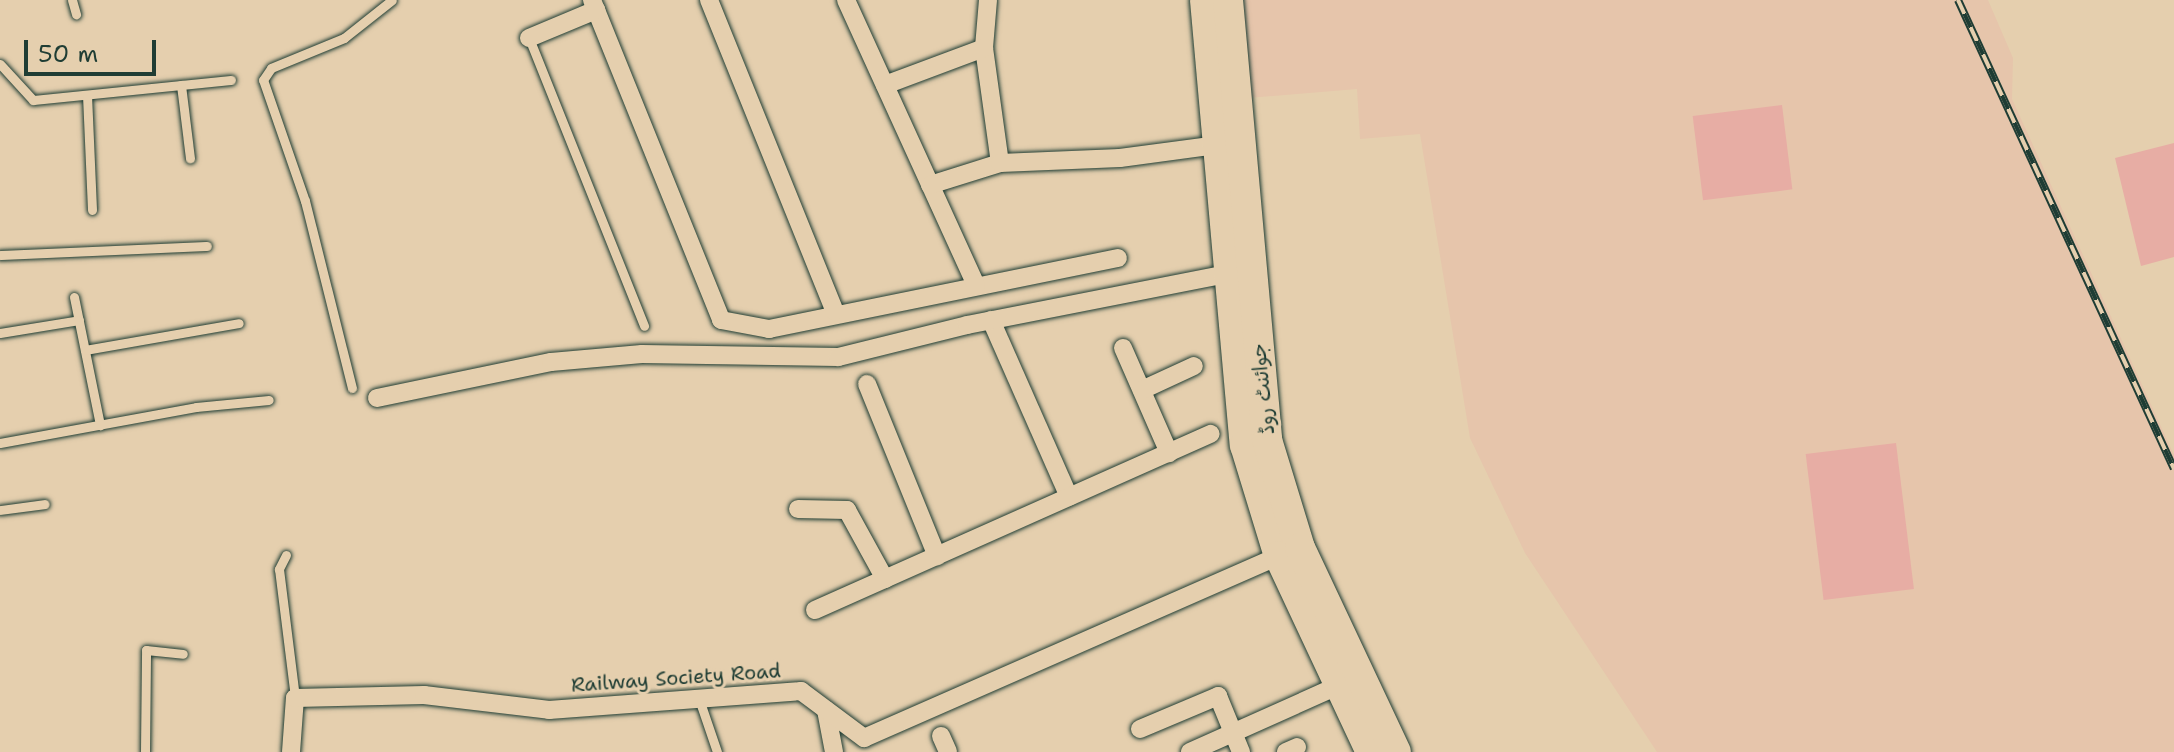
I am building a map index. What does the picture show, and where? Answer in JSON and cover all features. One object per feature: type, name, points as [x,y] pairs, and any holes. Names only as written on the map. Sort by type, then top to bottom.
[{"type":"main road","name":"جوائنٹ روڈ","points":[[1205,0],[1232,273],[1245,445],[1371,752]]},
{"type":"main road","name":"جوائنٹ روڈ","points":[[1228,0],[1263,410],[1290,552],[1396,752]]},
{"type":"street","points":[[709,0],[835,312]]},
{"type":"street","points":[[846,0],[976,285]]},
{"type":"street","points":[[988,0],[984,48],[1000,163]]},
{"type":"street","points":[[529,38],[594,5],[721,320],[769,329],[835,312],[1118,258]]},
{"type":"street","points":[[885,85],[984,48]]},
{"type":"street","points":[[930,185],[1000,163],[1120,158],[1218,145]]},
{"type":"street","points":[[377,398],[551,362],[642,354],[838,357],[991,320],[1232,273]]},
{"type":"street","points":[[991,320],[1069,497]]},
{"type":"street","points":[[1123,348],[1169,453]]},
{"type":"street","points":[[1142,390],[1194,366]]},
{"type":"street","points":[[867,384],[937,556]]},
{"type":"street","points":[[815,610],[1211,434]]},
{"type":"street","points":[[798,509],[847,510],[885,579]]},
{"type":"street","name":"Railway Society Road","points":[[295,698],[424,695],[549,710],[801,691],[864,738],[1290,552]]},
{"type":"street","points":[[1190,752],[1342,684]]},
{"type":"street","points":[[1140,729],[1218,696],[1241,752]]},
{"type":"street","points":[[291,752],[295,698]]},
{"type":"street","points":[[826,710],[834,752]]},
{"type":"lane","points":[[72,0],[76,14]]},
{"type":"lane","points":[[352,388],[305,201],[263,80],[271,68],[344,38],[392,0]]},
{"type":"lane","points":[[529,38],[644,326]]},
{"type":"lane","points":[[0,64],[33,100],[231,80]]},
{"type":"lane","points":[[181,85],[190,158]]},
{"type":"lane","points":[[87,95],[92,210]]},
{"type":"lane","points":[[0,255],[207,246]]},
{"type":"lane","points":[[74,297],[100,425]]},
{"type":"lane","points":[[0,333],[79,320]]},
{"type":"lane","points":[[85,350],[239,323]]},
{"type":"lane","points":[[0,443],[269,400]]},
{"type":"lane","points":[[0,510],[45,504]]},
{"type":"lane","points":[[286,555],[279,569],[295,698]]},
{"type":"lane","points":[[145,752],[146,650],[183,654]]},
{"type":"lane","points":[[699,699],[717,752]]},
{"type":"shaded area","points":[[1215,0],[1988,0],[2013,58],[2012,99],[2174,455],[2174,752],[1657,752],[1525,553],[1470,438],[1420,134],[1360,139],[1357,89],[1225,100]]},
{"type":"building","points":[[1782,105],[1792,189],[1703,200],[1693,116]]},
{"type":"building","points":[[2174,143],[2174,257],[2141,266],[2115,158]]},
{"type":"building","points":[[1896,443],[1914,589],[1824,600],[1806,454]]},
{"type":"railway","points":[[1958,0],[2174,469]]}]
